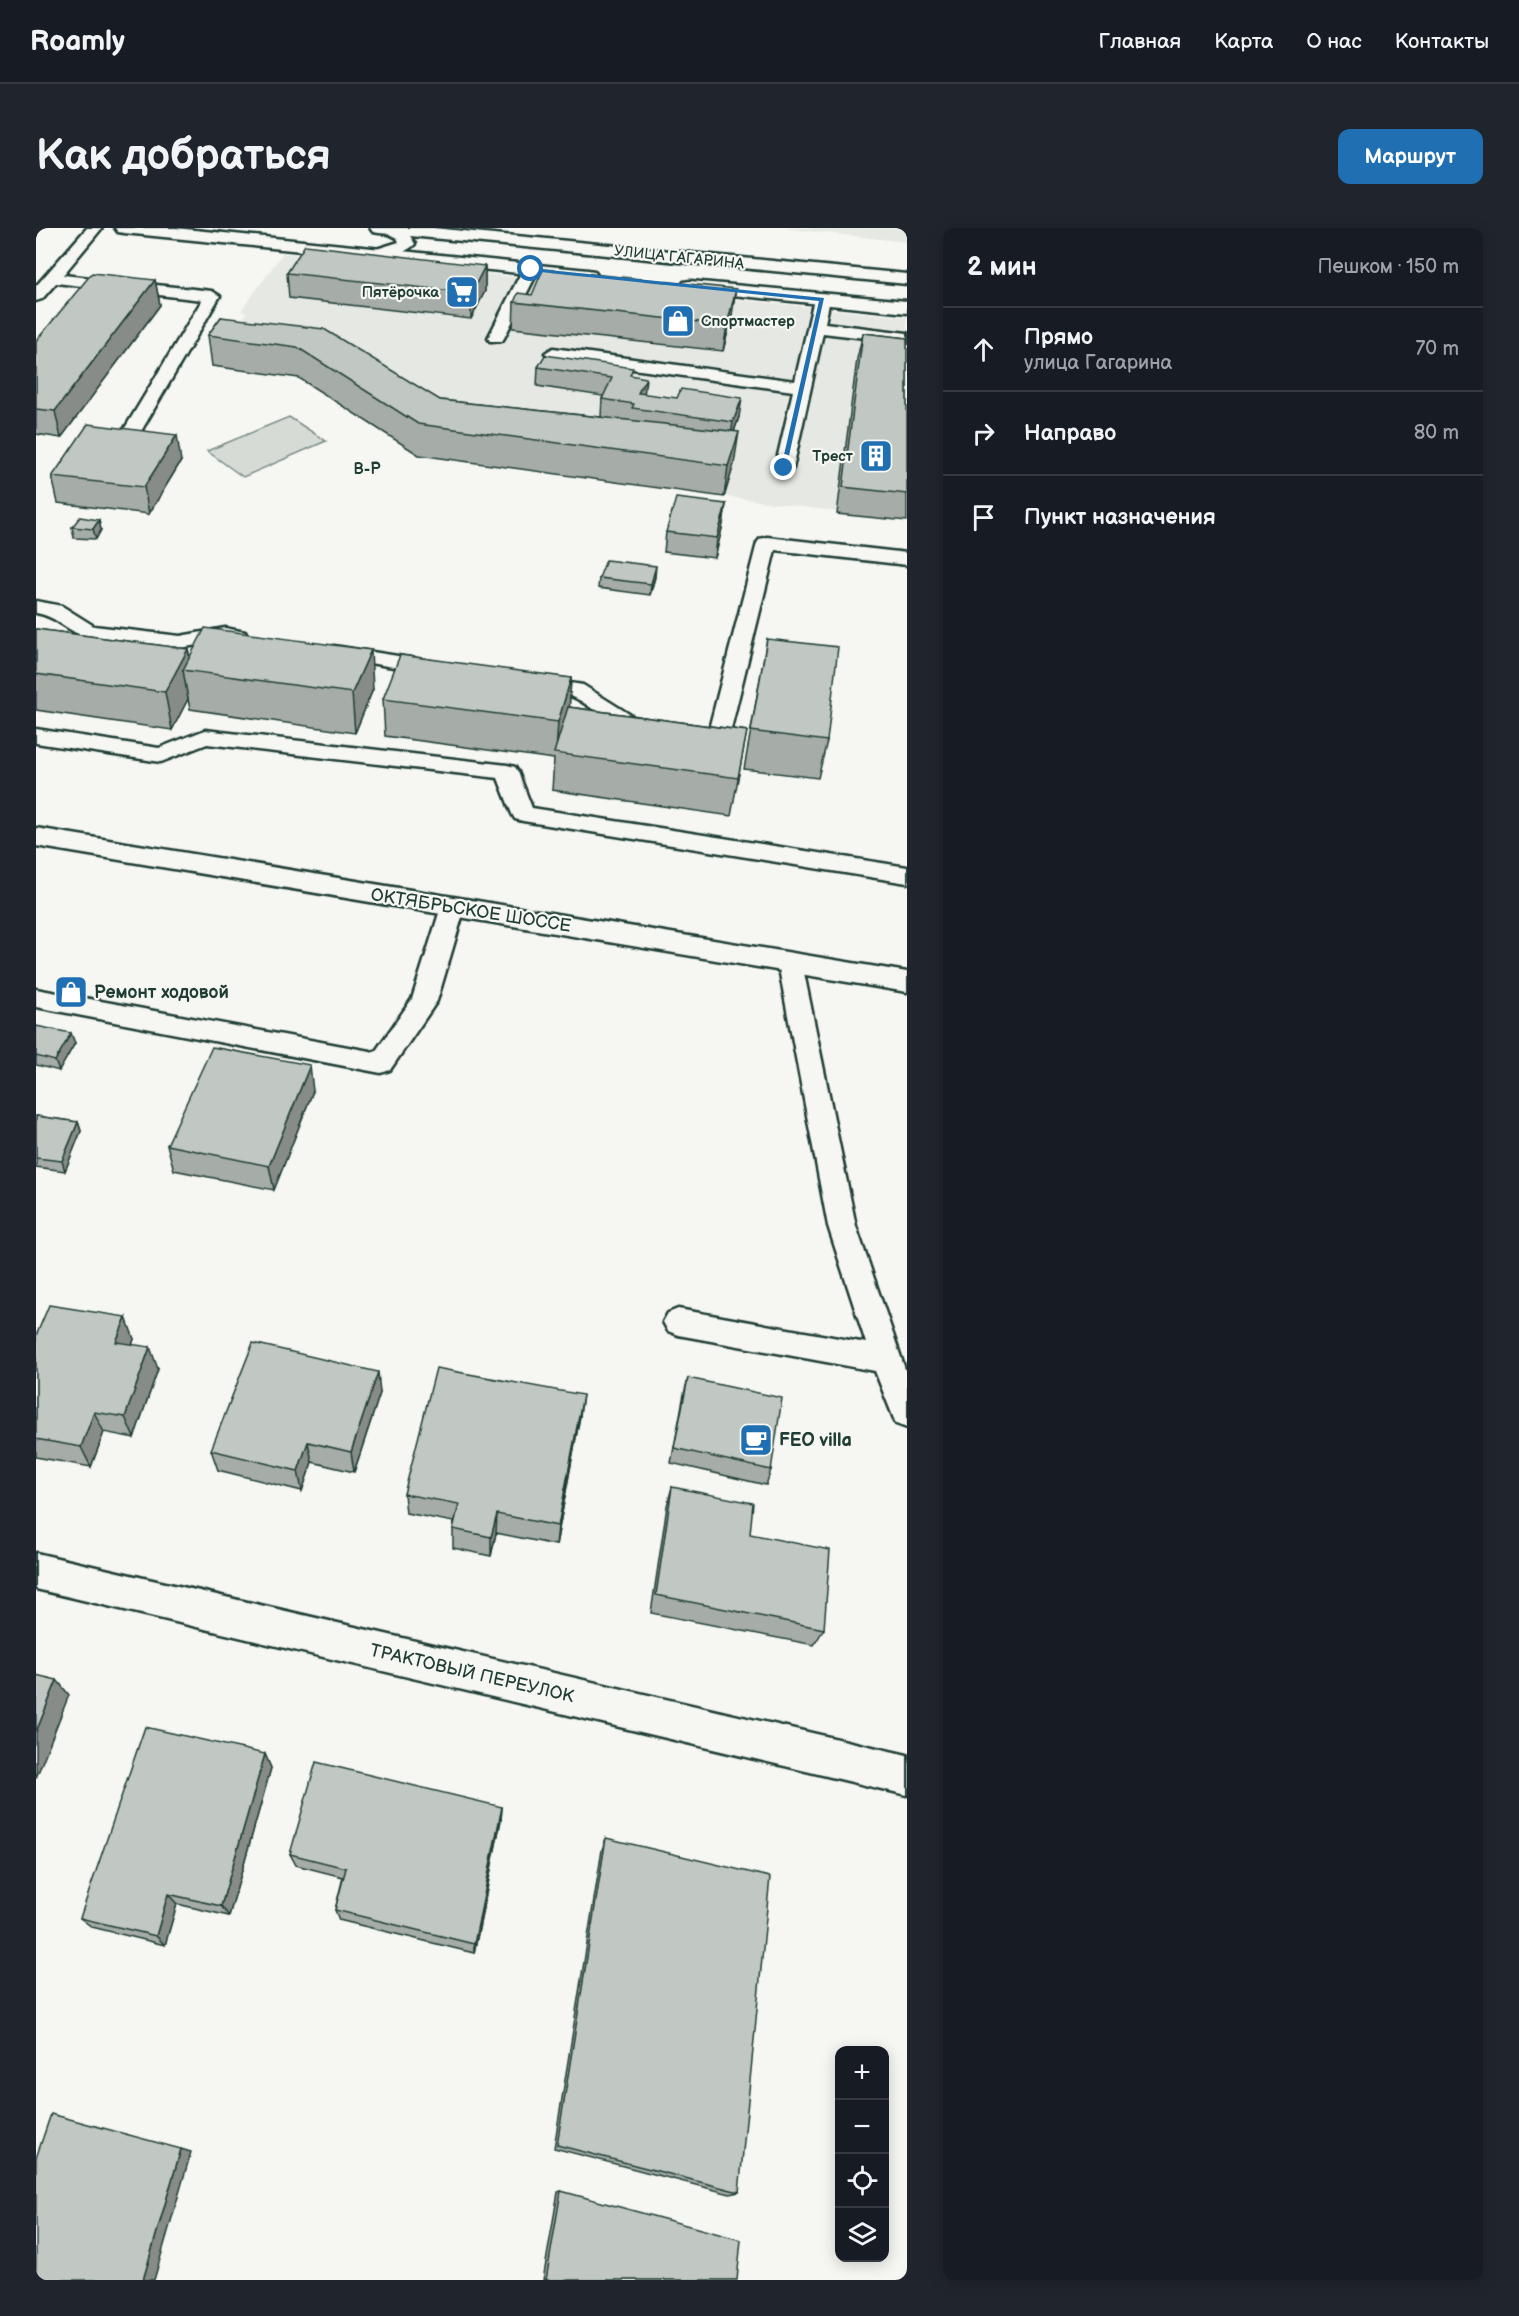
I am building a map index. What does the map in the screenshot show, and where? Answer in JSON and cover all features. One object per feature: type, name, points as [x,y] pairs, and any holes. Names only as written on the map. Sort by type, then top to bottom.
[{"type":"street","name":"УЛИЦА ГАГАРИНА","points":[[124,228],[608,277]]},
{"type":"street","name":"УЛИЦА ГАГАРИНА","points":[[385,229],[907,279]]},
{"type":"street","name":"УЛИЦА ГАГАРИНА","points":[[675,284],[907,307]]},
{"type":"street","name":"ОКТЯБРЬСКОЕ ШОССЕ","points":[[36,837],[907,982]]},
{"type":"street","name":"ТРАКТОВЫЙ ПЕРЕУЛОК","points":[[36,1571],[907,1775]]},
{"type":"lane","points":[[36,296],[95,228]]},
{"type":"lane","points":[[375,254],[395,250],[407,244],[403,235],[385,229]]},
{"type":"lane","points":[[496,338],[531,269]]},
{"type":"lane","points":[[52,278],[213,296],[131,433]]},
{"type":"lane","points":[[784,468],[822,299]]},
{"type":"lane","points":[[816,327],[907,338]]},
{"type":"lane","points":[[553,353],[802,387]]},
{"type":"lane","points":[[517,681],[576,690],[628,723],[718,737],[767,543],[907,560]]},
{"type":"lane","points":[[36,607],[55,610],[89,632],[180,642],[225,634],[260,640]]},
{"type":"lane","points":[[318,649],[459,672]]},
{"type":"lane","points":[[36,736],[160,755],[205,737],[507,772],[523,814],[907,874]]},
{"type":"lane","points":[[36,998],[381,1063],[424,1001],[453,907]]},
{"type":"lane","points":[[790,963],[842,1226],[886,1360],[907,1414]]},
{"type":"lane","points":[[678,1322],[886,1360]]},
{"type":"shaded area","points":[[783,228],[907,228],[907,242]]},
{"type":"shaded area","points":[[283,253],[907,317],[907,521],[419,455],[299,378],[212,366],[247,313],[241,311]]},
{"type":"shaded area","points":[[289,417],[326,441],[243,477],[207,451]]},
{"type":"building","points":[[305,245],[485,266],[471,293],[287,273]]},
{"type":"building","points":[[543,269],[736,289],[727,325],[514,302],[518,293],[532,295]]},
{"type":"building","points":[[92,273],[155,280],[55,411],[36,409],[36,341]]},
{"type":"building","points":[[221,317],[324,329],[440,400],[739,432],[728,466],[418,424],[297,347],[208,335]]},
{"type":"building","name":"Трест","points":[[863,333],[907,338],[907,494],[843,487]]},
{"type":"building","points":[[545,355],[633,368],[630,375],[646,378],[638,393],[677,398],[681,389],[742,398],[733,422],[632,408],[634,404],[602,399],[612,378],[538,367]]},
{"type":"building","points":[[88,424],[177,435],[144,487],[52,477]]},
{"type":"building","points":[[676,498],[726,504],[717,538],[666,532]]},
{"type":"building","points":[[80,517],[99,520],[93,529],[72,527]]},
{"type":"building","points":[[606,560],[656,566],[651,584],[599,578]]},
{"type":"building","points":[[205,628],[371,650],[352,693],[183,670]]},
{"type":"building","points":[[36,629],[188,649],[165,692],[36,674]]},
{"type":"building","points":[[767,639],[838,647],[827,741],[751,731]]},
{"type":"building","points":[[400,655],[571,678],[558,722],[383,699]]},
{"type":"building","points":[[568,707],[747,731],[738,778],[554,753]]},
{"type":"building","points":[[36,1026],[71,1033],[55,1061],[36,1056]]},
{"type":"building","points":[[212,1047],[310,1065],[269,1166],[167,1145]]},
{"type":"building","points":[[36,1116],[78,1122],[62,1161],[36,1158]]},
{"type":"building","points":[[49,1305],[126,1317],[116,1342],[150,1347],[125,1417],[94,1412],[81,1447],[36,1439],[36,1336]]},
{"type":"building","points":[[253,1343],[378,1372],[351,1452],[308,1442],[298,1471],[211,1450]]},
{"type":"building","points":[[436,1368],[583,1395],[558,1526],[497,1514],[491,1537],[453,1529],[459,1504],[404,1494]]},
{"type":"building","points":[[688,1378],[782,1398],[771,1470],[674,1448]]},
{"type":"building","points":[[672,1487],[753,1503],[750,1534],[830,1550],[824,1629],[656,1595]]},
{"type":"building","points":[[36,1675],[57,1680],[36,1732]]},
{"type":"building","points":[[145,1727],[265,1754],[221,1906],[168,1894],[156,1936],[80,1918]]},
{"type":"building","points":[[316,1762],[502,1807],[474,1944],[335,1910],[346,1868],[290,1854]]},
{"type":"building","points":[[606,1838],[770,1877],[739,2192],[557,2145]]},
{"type":"building","points":[[51,2114],[181,2149],[143,2280],[36,2280],[36,2158]]},
{"type":"building","points":[[561,2191],[741,2240],[737,2280],[546,2280]]},
{"type":"place","name":"Пятёрочка","points":[[462,292]]},
{"type":"place","name":"Спортмастер","points":[[678,321]]},
{"type":"place","name":"Трест","points":[[876,456]]},
{"type":"place","name":"Ремонт ходовой","points":[[71,992]]},
{"type":"place","name":"FEO villa","points":[[756,1440]]},
{"type":"district","name":"В-Р","points":[[367,468]]},
{"type":"route","points":[[531,269],[822,299],[784,468]]}]
